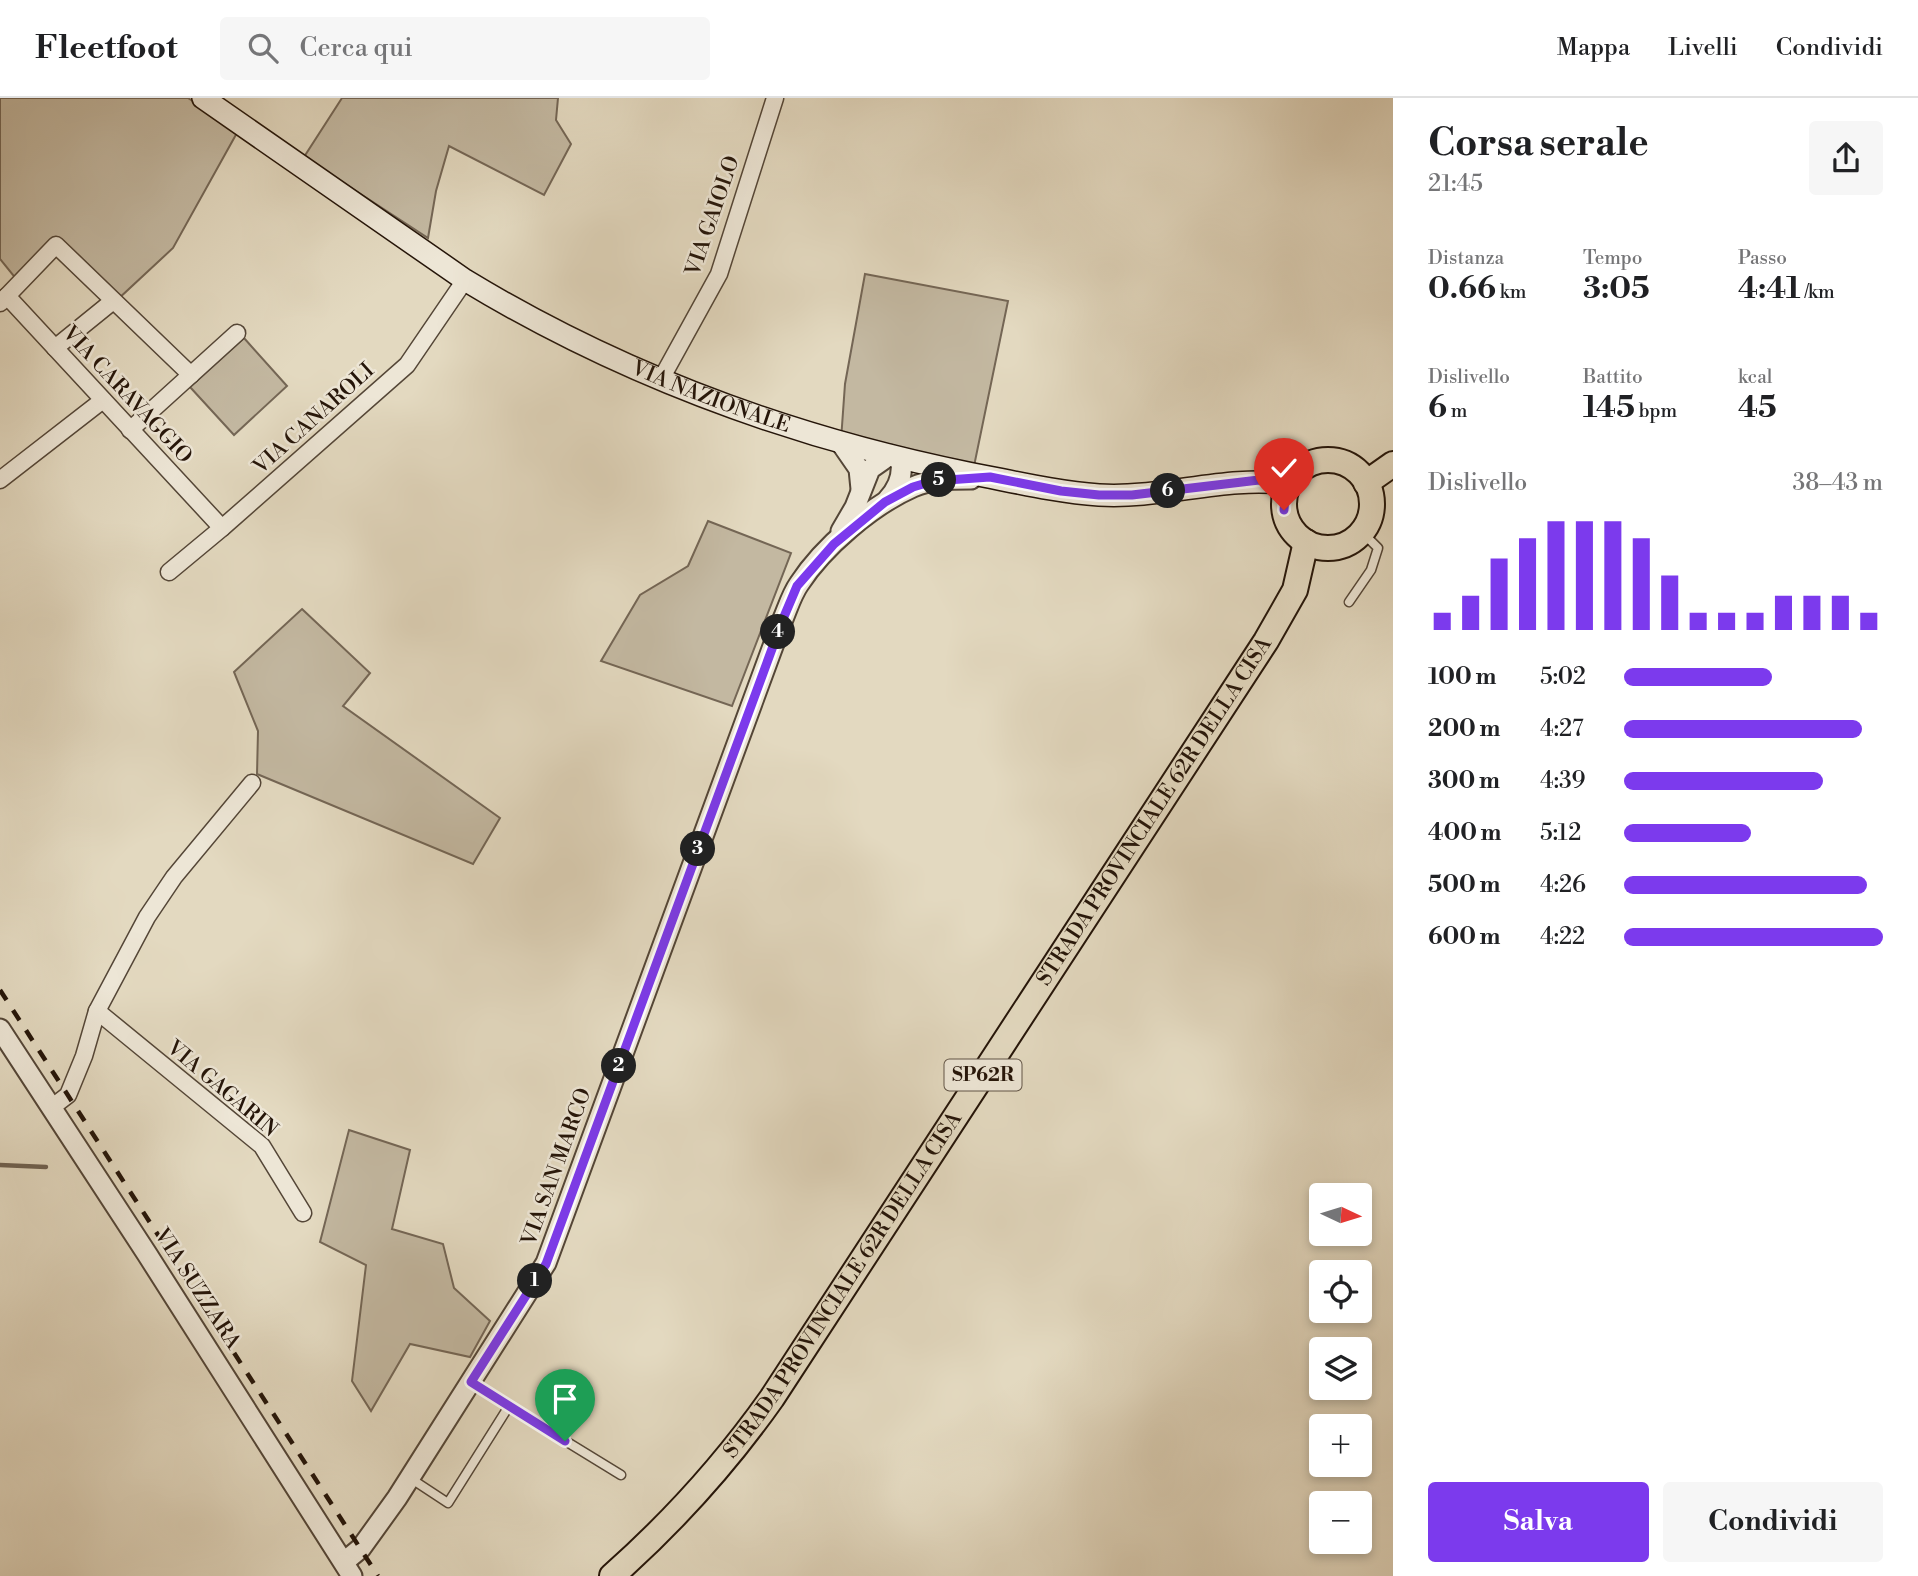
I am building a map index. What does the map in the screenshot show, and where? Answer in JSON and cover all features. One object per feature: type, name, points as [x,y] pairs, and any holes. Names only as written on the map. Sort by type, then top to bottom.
[{"type":"main road","name":"VIA NAZIONALE","points":[[214,101],[465,279],[561,335],[660,381],[841,443],[895,457],[1061,491],[1132,495],[1259,480],[1289,484]]},
{"type":"main road","points":[[1320,461],[1334,461],[1347,465],[1358,472],[1366,483],[1371,508],[1368,520],[1362,532],[1342,546],[1317,547],[1295,534],[1288,523],[1284,510],[1289,484],[1297,473],[1308,465],[1320,461]]},
{"type":"main road","points":[[1366,483],[1393,464]]},
{"type":"main road","name":"STRADA PROVINCIALE 62R DELLA CISA","points":[[612,1576],[666,1527],[704,1486],[741,1442],[772,1398],[1266,642],[1295,590],[1306,542]]},
{"type":"street","name":"VIA GAIOLO","points":[[660,381],[719,274],[775,98]]},
{"type":"street","points":[[4,299],[56,245],[191,375]]},
{"type":"street","name":"VIA CANAROLI","points":[[169,572],[407,365],[465,279]]},
{"type":"street","name":"VIA CARAVAGGIO","points":[[4,299],[55,348],[222,528]]},
{"type":"street","points":[[55,348],[113,301]]},
{"type":"street","points":[[130,430],[237,333]]},
{"type":"street","points":[[0,480],[103,400]]},
{"type":"street","points":[[841,443],[859,469],[860,493]]},
{"type":"street","name":"VIA SAN MARCO","points":[[343,1572],[410,1478],[546,1264],[797,586],[834,544],[885,502],[899,485],[902,465],[895,457],[870,468],[834,544]]},
{"type":"street","name":"VIA SAN MARCO","points":[[885,502],[913,487],[933,481],[990,477]]},
{"type":"street","points":[[51,1108],[68,1096],[78,1075],[97,1011],[147,917],[174,877],[251,783]]},
{"type":"street","name":"VIA GAGARIN","points":[[97,1011],[262,1146],[303,1213]]},
{"type":"street","name":"VIA SUZZARA","points":[[0,1029],[343,1572]]},
{"type":"lane","points":[[1349,602],[1371,570],[1378,548],[1362,532]]},
{"type":"lane","points":[[471,1382],[621,1475]]},
{"type":"lane","points":[[410,1478],[448,1503],[509,1406]]},
{"type":"shaded area","points":[[0,98],[188,98],[238,131],[173,248],[117,300],[55,240],[17,280],[0,259]]},
{"type":"shaded area","points":[[342,98],[558,98],[556,120],[571,144],[544,195],[449,146],[436,191],[428,238],[304,157]]},
{"type":"shaded area","points":[[865,274],[1008,301],[973,471],[841,440],[845,384]]},
{"type":"shaded area","points":[[244,338],[287,386],[234,435],[190,387]]},
{"type":"shaded area","points":[[708,521],[791,553],[732,706],[601,661],[640,595],[688,566]]},
{"type":"shaded area","points":[[302,609],[370,673],[343,706],[500,818],[473,864],[257,774],[258,731],[234,672]]},
{"type":"shaded area","points":[[349,1130],[410,1150],[392,1229],[443,1244],[454,1288],[490,1321],[470,1357],[410,1344],[371,1411],[352,1381],[366,1265],[320,1242]]},
{"type":"waterway","points":[[0,1165],[46,1167]]},
{"type":"railway","points":[[0,990],[378,1576]]},
{"type":"route","points":[[565,1441],[471,1382],[546,1264],[797,586],[834,544],[866,516],[913,487],[933,481],[990,477],[1061,491],[1132,495],[1259,480],[1289,484],[1284,510]]}]
